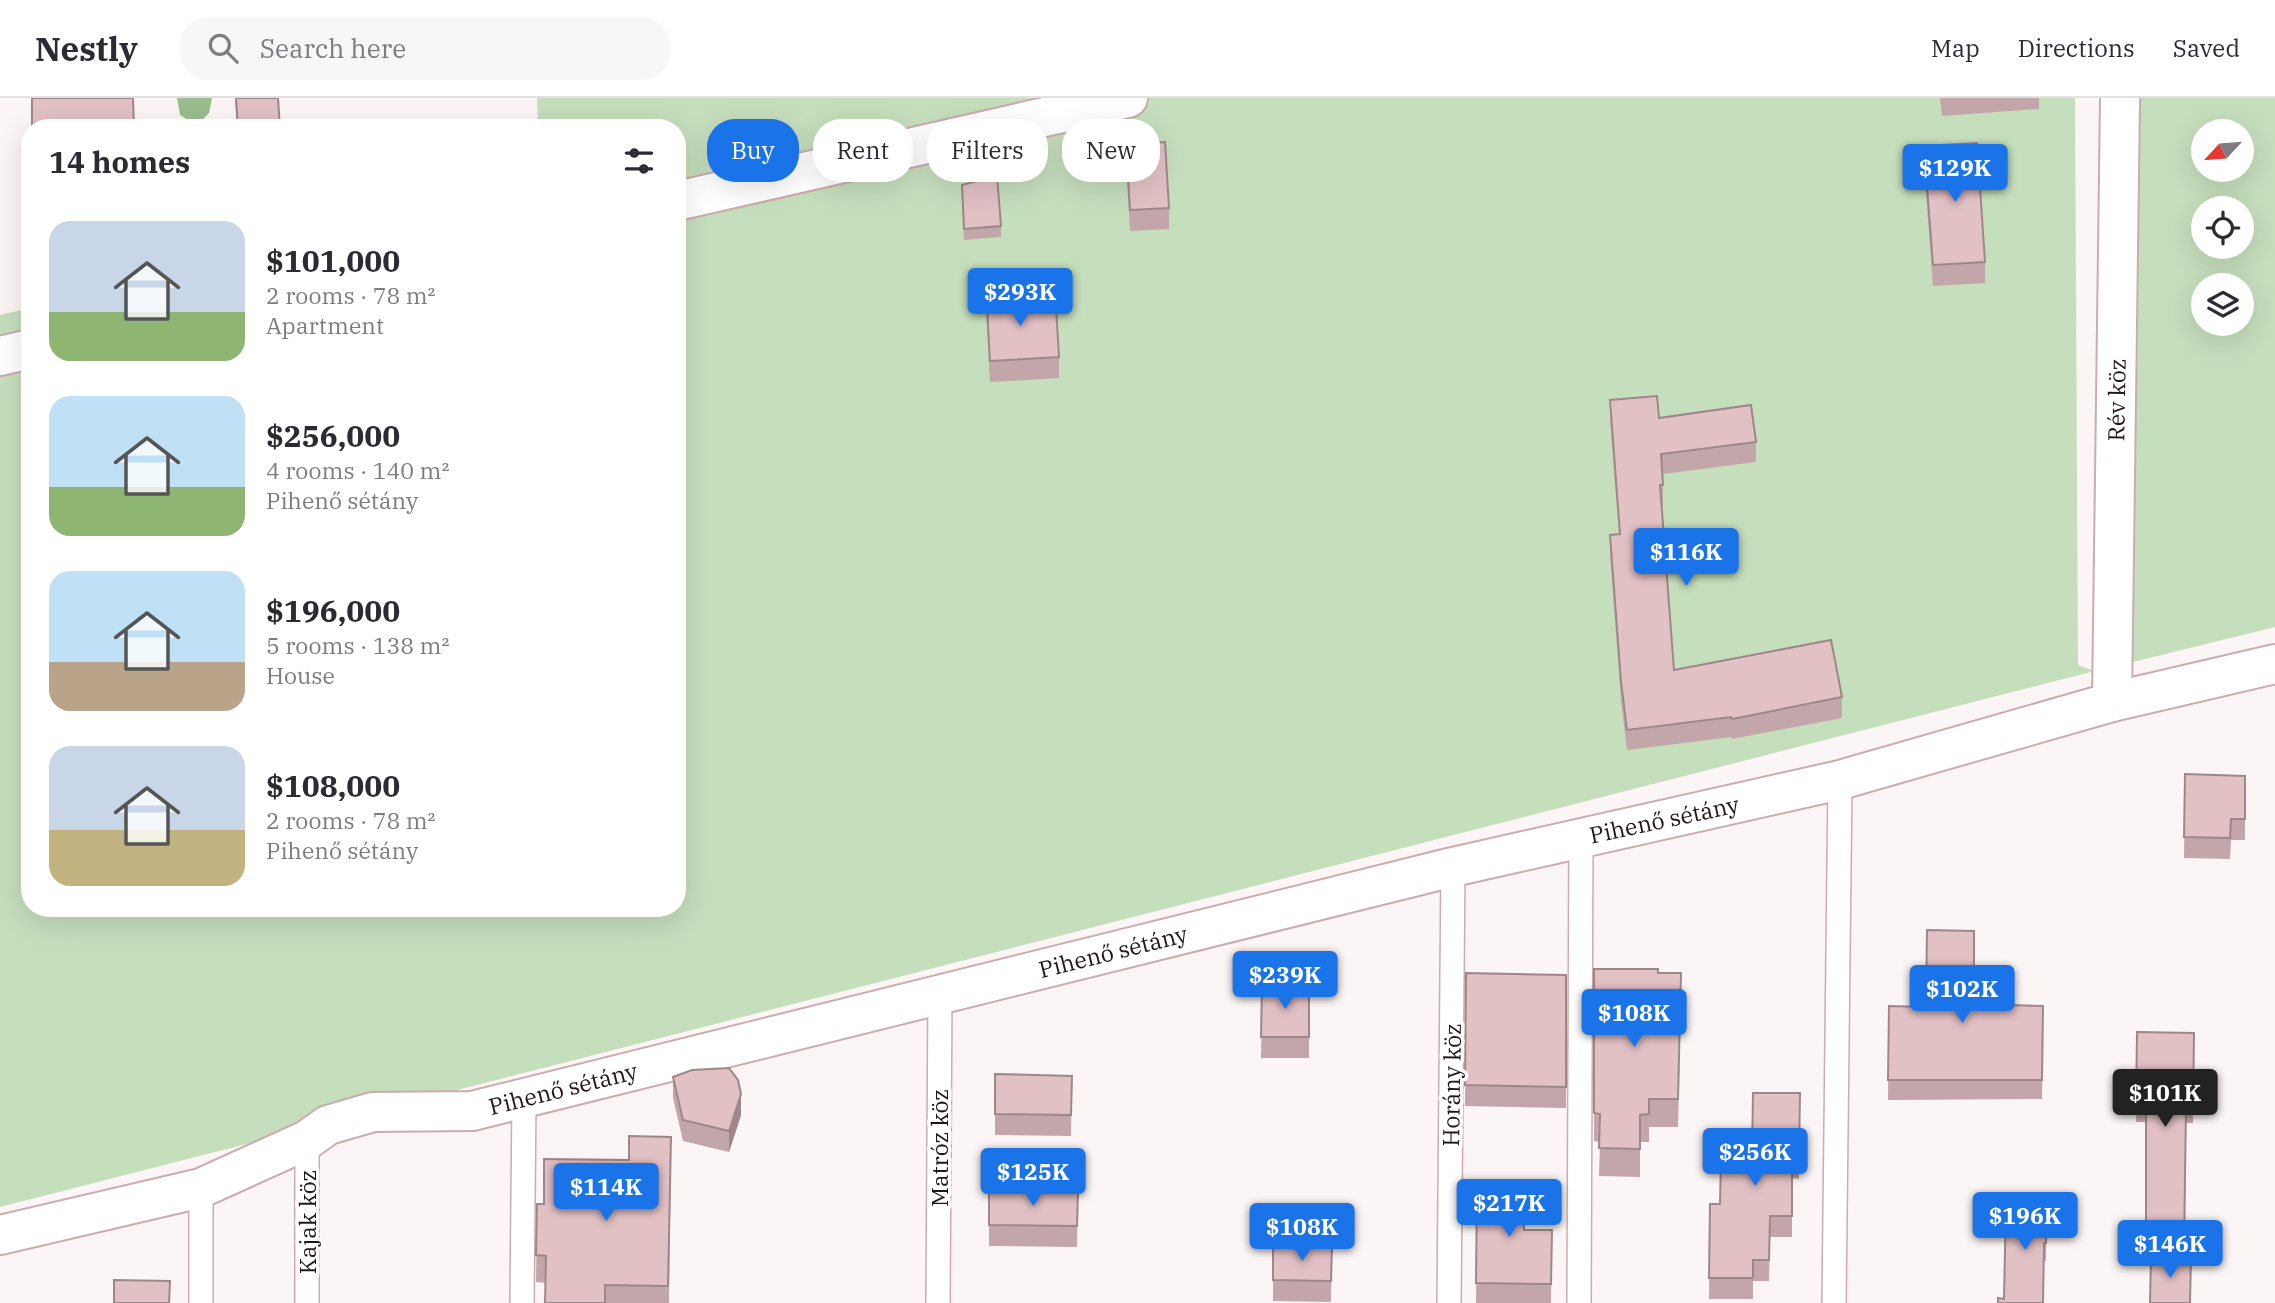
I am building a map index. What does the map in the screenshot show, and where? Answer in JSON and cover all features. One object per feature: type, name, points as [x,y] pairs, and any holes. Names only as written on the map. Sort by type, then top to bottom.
[{"type":"street","points":[[686,199],[1128,98]]},
{"type":"street","name":"Rév köz","points":[[2112,702],[2120,98]]},
{"type":"street","points":[[0,356],[21,351]]},
{"type":"street","name":"Pihenő sétány","points":[[0,1235],[201,1188],[307,1140],[328,1125],[373,1112],[472,1111],[1454,867],[1840,780],[2112,702],[2275,664]]},
{"type":"lane","points":[[1834,1303],[1840,780]]},
{"type":"lane","points":[[1579,1303],[1581,837]]},
{"type":"lane","name":"Horány köz","points":[[1449,1303],[1454,867]]},
{"type":"lane","name":"Matróz köz","points":[[938,1303],[940,993]]},
{"type":"lane","points":[[522,1303],[524,1098]]},
{"type":"lane","name":"Kajak köz","points":[[307,1140],[307,1303]]},
{"type":"lane","points":[[201,1188],[201,1303]]},
{"type":"shaded area","points":[[177,98],[212,98],[209,113],[203,119],[187,119],[180,115]]},
{"type":"shaded area","points":[[537,98],[2075,98],[2078,665],[2095,671],[0,1207],[0,315],[21,310],[21,917],[686,917],[686,119],[538,119]]},
{"type":"shaded area","points":[[2136,98],[2275,98],[2275,627],[2125,664]]},
{"type":"building","points":[[32,98],[133,98],[134,119],[32,119]]},
{"type":"building","points":[[236,98],[278,98],[279,119],[237,119]]},
{"type":"building","points":[[1160,142],[1165,142],[1169,208],[1130,210],[1128,182],[1160,182]]},
{"type":"building","points":[[1977,143],[1985,262],[1933,265],[1924,146]]},
{"type":"building","points":[[997,182],[1001,226],[964,229],[962,185]]},
{"type":"building","points":[[1021,287],[1022,309],[1056,307],[1059,357],[990,361],[986,289]]},
{"type":"building","points":[[1657,396],[1659,418],[1751,405],[1756,442],[1661,454],[1663,485],[1660,485],[1674,670],[1831,640],[1842,697],[1732,719],[1627,730],[1610,535],[1620,534],[1610,400]]},
{"type":"building","points":[[2185,774],[2245,776],[2245,819],[2231,819],[2230,838],[2184,837]]},
{"type":"building","points":[[1927,930],[1974,931],[1974,1004],[2043,1006],[2042,1080],[1888,1080],[1889,1006],[1926,1007]]},
{"type":"building","points":[[1594,969],[1658,969],[1658,973],[1681,973],[1678,1099],[1649,1099],[1649,1114],[1640,1115],[1640,1149],[1599,1148],[1600,1114],[1594,1113]]},
{"type":"building","points":[[1466,973],[1566,975],[1566,1087],[1465,1085]]},
{"type":"building","points":[[1262,984],[1309,985],[1309,1037],[1261,1037]]},
{"type":"building","points":[[2137,1032],[2194,1033],[2193,1106],[2186,1106],[2184,1245],[2146,1245],[2146,1106],[2136,1105]]},
{"type":"building","points":[[729,1068],[738,1080],[741,1094],[729,1131],[683,1120],[673,1077],[692,1070]]},
{"type":"building","points":[[995,1074],[1072,1076],[1071,1115],[995,1114]]},
{"type":"building","points":[[1753,1093],[1800,1093],[1799,1158],[1792,1157],[1792,1216],[1770,1216],[1769,1260],[1753,1260],[1753,1278],[1709,1278],[1710,1204],[1720,1204],[1721,1156],[1752,1156]]},
{"type":"building","points":[[629,1136],[671,1137],[668,1286],[605,1285],[605,1303],[545,1303],[546,1256],[536,1255],[537,1204],[544,1204],[544,1159],[629,1160]]},
{"type":"building","points":[[1477,1183],[1524,1183],[1524,1230],[1552,1230],[1551,1284],[1476,1283]]},
{"type":"building","points":[[989,1189],[1078,1191],[1077,1226],[989,1225]]},
{"type":"building","points":[[2006,1202],[2047,1203],[2043,1303],[1998,1303],[1998,1298],[2004,1299]]},
{"type":"building","points":[[1273,1245],[1332,1246],[1331,1281],[1273,1280]]},
{"type":"building","points":[[2151,1257],[2191,1258],[2190,1303],[2150,1303]]},
{"type":"building","points":[[114,1280],[170,1281],[169,1303],[114,1303]]}]
